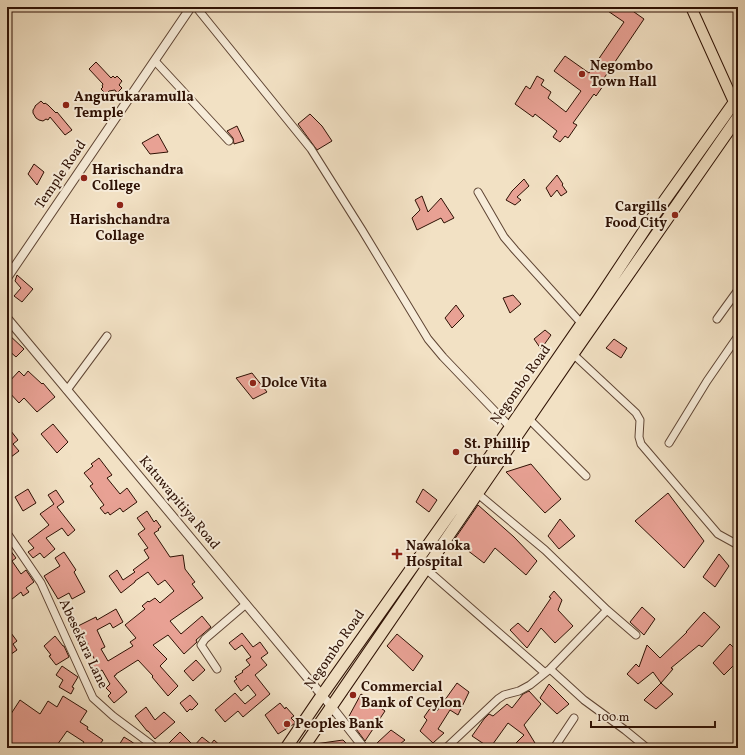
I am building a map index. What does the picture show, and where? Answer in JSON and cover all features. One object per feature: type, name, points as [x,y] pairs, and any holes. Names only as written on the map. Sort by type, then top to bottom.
[{"type":"highway","name":"Negombo Road","points":[[303,748],[478,494],[514,431],[582,324],[655,214],[737,104]]},
{"type":"highway","name":"Negombo Road","points":[[286,748],[322,695],[470,488],[514,431],[529,419],[738,117]]},
{"type":"main road","points":[[691,7],[737,104]]},
{"type":"street","name":"Temple Road","points":[[7,278],[191,7]]},
{"type":"street","points":[[196,7],[311,149],[428,339],[443,357],[514,431]]},
{"type":"street","points":[[154,61],[229,141]]},
{"type":"street","points":[[478,192],[504,236],[515,250],[582,324]]},
{"type":"street","points":[[717,319],[738,290]]},
{"type":"street","name":"Katuwapitiya Road","points":[[7,318],[322,695],[364,748]]},
{"type":"street","points":[[67,390],[107,336]]},
{"type":"street","points":[[669,443],[706,381],[738,336]]},
{"type":"street","points":[[574,354],[636,413],[640,420],[639,437],[641,444],[718,534],[738,545]]},
{"type":"street","points":[[529,419],[586,476]]},
{"type":"street","points":[[478,494],[545,550],[607,610],[636,635]]},
{"type":"street","name":"Abesekara Lane","points":[[7,533],[41,583],[93,698],[113,716],[156,748]]},
{"type":"street","points":[[426,569],[547,671],[625,730],[646,748]]},
{"type":"street","points":[[217,669],[201,645],[205,639],[246,604]]},
{"type":"street","points":[[446,748],[498,699],[504,695],[519,691],[530,685],[547,671],[607,610]]},
{"type":"street","points":[[554,748],[574,718]]},
{"type":"building","name":"Negombo Town Hall","points":[[602,7],[627,7],[644,19],[600,84],[603,86],[596,96],[594,94],[573,123],[577,125],[568,138],[565,136],[560,142],[553,137],[557,131],[535,114],[533,117],[515,104],[526,86],[530,89],[537,76],[544,80],[541,85],[551,92],[548,98],[566,112],[581,91],[554,71],[565,56],[589,73],[624,22]]},
{"type":"building","points":[[96,62],[111,78],[113,76],[115,78],[117,76],[122,81],[119,85],[122,88],[117,93],[115,90],[109,91],[106,94],[101,89],[103,84],[89,69]]},
{"type":"building","points":[[41,101],[48,105],[56,113],[57,112],[72,130],[65,135],[50,117],[48,120],[46,119],[43,121],[36,118],[33,110]]},
{"type":"building","points":[[310,114],[322,126],[332,141],[317,150],[298,124]]},
{"type":"building","points":[[237,126],[244,141],[234,144],[233,138],[227,131]]},
{"type":"building","points":[[158,134],[168,152],[150,154],[142,143]]},
{"type":"building","points":[[34,164],[44,172],[37,185],[28,174]]},
{"type":"building","points":[[557,175],[567,192],[561,196],[557,190],[551,197],[546,188]]},
{"type":"building","points":[[524,179],[529,186],[517,197],[521,200],[515,205],[506,200],[512,191]]},
{"type":"building","points":[[422,196],[428,212],[441,198],[454,218],[444,223],[441,218],[417,230],[412,218],[420,210],[415,200]]},
{"type":"building","points":[[17,275],[33,289],[22,302],[14,296],[21,288],[15,281]]},
{"type":"building","points":[[513,295],[521,304],[510,313],[503,298]]},
{"type":"building","points":[[456,305],[464,316],[452,328],[445,318]]},
{"type":"building","points":[[545,330],[551,335],[541,349],[534,339]]},
{"type":"building","points":[[7,333],[24,349],[16,357],[7,349]]},
{"type":"building","points":[[614,339],[627,348],[621,358],[606,348]]},
{"type":"building","points":[[19,371],[24,376],[28,371],[42,384],[43,383],[55,397],[37,412],[24,398],[19,403],[7,390],[7,384]]},
{"type":"building","points":[[252,373],[267,392],[253,399],[236,378]]},
{"type":"building","points":[[53,424],[68,442],[57,453],[41,434]]},
{"type":"building","points":[[7,426],[18,440],[13,444],[19,451],[7,460]]},
{"type":"building","points":[[99,458],[112,475],[107,478],[120,494],[127,488],[137,502],[123,512],[120,508],[110,515],[108,512],[105,514],[100,508],[104,505],[90,486],[93,484],[84,473],[93,466],[91,464]]},
{"type":"building","points":[[531,464],[561,499],[545,513],[506,472]]},
{"type":"building","points":[[28,489],[36,503],[23,511],[15,497]]},
{"type":"building","points":[[423,489],[437,500],[429,512],[416,502]]},
{"type":"building","points":[[56,490],[64,502],[57,507],[75,530],[68,536],[62,528],[46,538],[55,549],[44,558],[40,553],[33,558],[28,552],[34,548],[28,541],[49,525],[40,514],[54,504],[48,495]]},
{"type":"building","points":[[668,493],[704,541],[684,568],[635,521]]},
{"type":"building","points":[[478,505],[514,537],[537,561],[526,575],[495,548],[484,563],[454,540]]},
{"type":"building","points":[[147,511],[154,522],[156,520],[161,527],[154,533],[170,557],[183,555],[185,569],[195,582],[192,584],[203,598],[170,621],[181,634],[202,616],[211,627],[196,640],[197,642],[184,654],[168,635],[153,645],[167,659],[160,666],[178,686],[168,696],[152,677],[153,676],[138,660],[114,676],[127,692],[114,703],[108,696],[111,693],[106,688],[110,684],[102,670],[96,673],[91,665],[96,662],[78,626],[96,617],[97,620],[116,609],[123,622],[113,628],[110,623],[97,630],[105,647],[101,649],[108,661],[133,646],[130,642],[136,638],[125,625],[145,609],[142,606],[155,598],[160,603],[174,591],[165,580],[158,585],[148,572],[121,593],[109,576],[117,570],[123,580],[135,572],[133,570],[149,558],[144,550],[148,548],[138,534],[145,529],[137,518]]},
{"type":"building","points":[[560,519],[575,536],[559,549],[548,536]]},
{"type":"building","points":[[7,546],[16,558],[12,561],[21,574],[26,570],[34,582],[26,588],[29,592],[23,596],[21,592],[7,603]]},
{"type":"building","points":[[64,552],[76,570],[74,572],[85,592],[72,599],[69,593],[58,599],[44,576],[60,566],[55,558]]},
{"type":"building","points":[[719,554],[729,566],[715,587],[703,577]]},
{"type":"building","points":[[554,591],[562,600],[558,610],[573,626],[555,643],[541,628],[527,648],[510,630],[518,623],[528,632],[551,598],[549,597]]},
{"type":"building","points":[[642,607],[655,619],[644,635],[630,622]]},
{"type":"building","points":[[704,612],[720,627],[702,647],[699,645],[671,668],[673,669],[661,683],[653,672],[638,684],[627,674],[636,664],[639,667],[647,645],[660,658],[687,632]]},
{"type":"building","points":[[11,633],[17,641],[13,644],[17,650],[7,657],[7,636]]},
{"type":"building","points":[[242,633],[253,647],[260,642],[268,653],[261,658],[267,665],[255,675],[270,694],[243,717],[238,711],[225,722],[215,710],[235,693],[245,704],[256,695],[248,685],[241,691],[234,681],[237,679],[235,677],[250,665],[246,660],[251,657],[242,645],[235,650],[229,643]]},
{"type":"building","points":[[397,634],[423,656],[413,671],[387,646]]},
{"type":"building","points":[[55,636],[64,646],[69,657],[56,665],[44,646]]},
{"type":"building","points":[[730,644],[738,652],[738,661],[724,675],[713,663]]},
{"type":"building","points":[[196,660],[205,670],[193,681],[184,671]]},
{"type":"building","points":[[62,666],[78,677],[72,687],[74,688],[71,694],[59,687],[63,680],[56,675]]},
{"type":"building","points":[[457,683],[469,692],[458,715],[450,710],[438,729],[444,733],[433,743],[420,731],[427,720],[424,717],[431,707],[437,711]]},
{"type":"building","points":[[661,683],[673,694],[656,709],[644,700]]},
{"type":"building","points":[[549,684],[569,704],[557,714],[540,698]]},
{"type":"building","points":[[529,691],[541,704],[524,725],[538,748],[519,748],[515,744],[524,735],[508,723],[490,748],[472,736],[489,714],[493,716],[507,704],[512,708],[523,694]]},
{"type":"building","points":[[361,694],[385,711],[365,741],[348,718]]},
{"type":"building","points":[[190,695],[198,704],[192,710],[190,709],[187,712],[180,703]]},
{"type":"building","points":[[63,696],[87,711],[80,722],[103,740],[97,748],[80,748],[84,742],[67,731],[55,748],[7,748],[7,720],[20,700],[40,714],[48,701],[57,707]]},
{"type":"building","points":[[280,703],[294,716],[291,718],[295,722],[278,734],[265,715]]},
{"type":"building","points":[[146,707],[155,720],[164,712],[175,722],[155,739],[135,716]]},
{"type":"building","points":[[391,730],[405,740],[395,748],[381,748],[377,743]]},
{"type":"building","points":[[180,732],[194,746],[202,737],[211,744],[214,740],[223,748],[179,748],[176,745],[174,747],[169,743]]},
{"type":"building","points":[[124,737],[140,748],[123,748],[119,745]]},
{"type":"building","points":[[343,740],[351,748],[316,748],[315,744]]},
{"type":"place","name":"Negombo Town Hall","points":[[582,74]]},
{"type":"place","name":"Angurukaramulla Temple","points":[[66,105]]},
{"type":"place","name":"Harischandra College","points":[[84,178]]},
{"type":"place","name":"Harishchandra Collage","points":[[120,205]]},
{"type":"place","name":"Cargills Food City","points":[[675,215]]},
{"type":"place","name":"Dolce Vita","points":[[253,383]]},
{"type":"place","name":"St. Phillip Church","points":[[456,452]]},
{"type":"place","name":"Nawaloka Hospital","points":[[397,554]]},
{"type":"place","name":"Commercial Bank of Ceylon","points":[[353,695]]},
{"type":"place","name":"Peoples Bank","points":[[287,724]]}]
